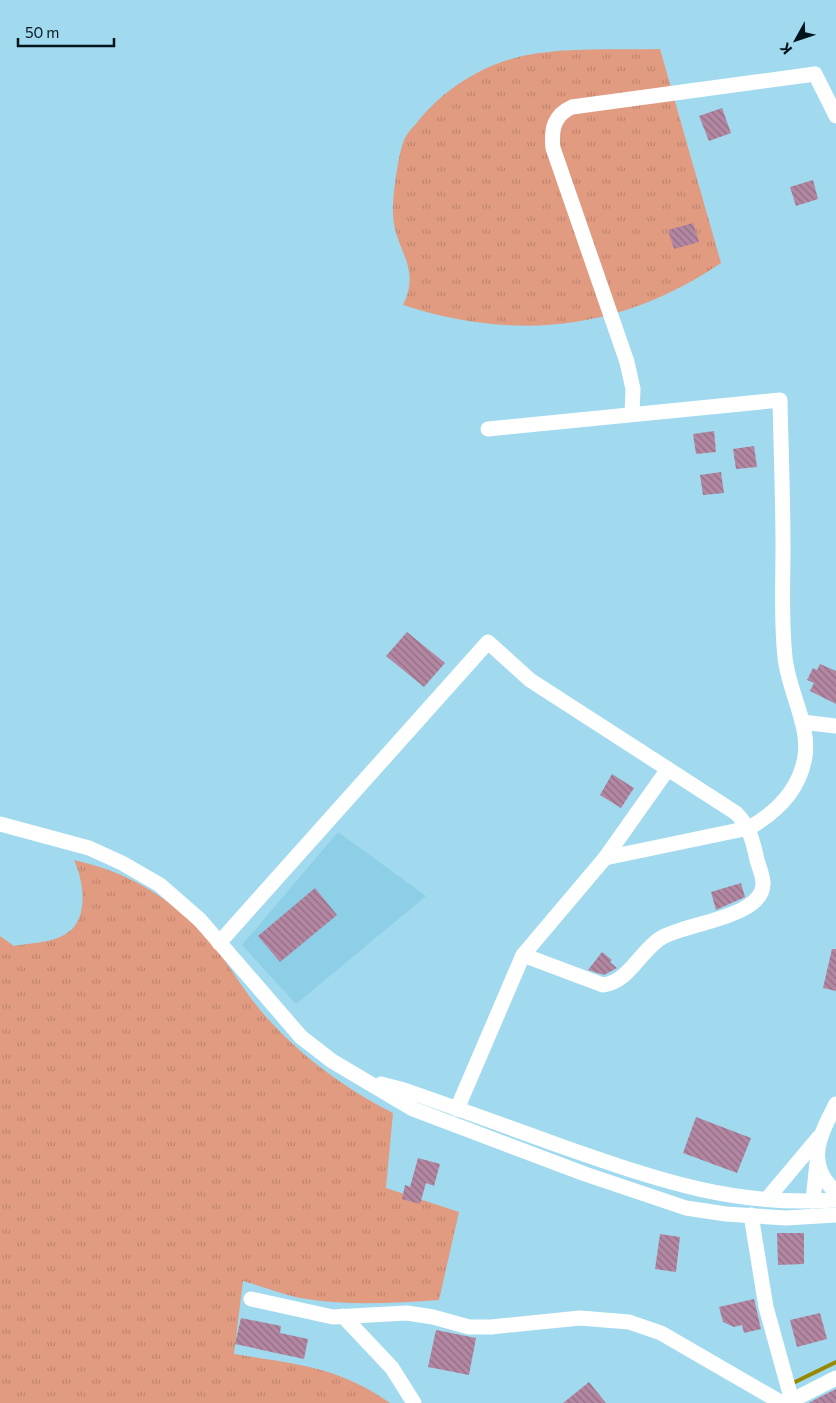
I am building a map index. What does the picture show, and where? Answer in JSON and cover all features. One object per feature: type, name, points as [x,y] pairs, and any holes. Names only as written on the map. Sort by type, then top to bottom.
[{"type":"street","points":[[632,414],[633,389],[627,362],[555,158],[552,137],[553,125],[560,114],[572,107],[814,74],[836,116]]},
{"type":"street","points":[[488,429],[780,400],[784,649],[792,695],[806,731],[802,770],[797,782],[776,810],[749,828],[605,858]]},
{"type":"street","points":[[219,943],[488,642],[530,680],[730,808],[749,828],[763,883],[753,901],[739,912],[662,937],[618,980],[610,984],[603,985],[523,956]]},
{"type":"street","points":[[802,722],[836,726]]},
{"type":"street","points":[[457,1109],[523,956],[605,858],[668,769]]},
{"type":"street","points":[[0,824],[72,842],[122,863],[177,899],[219,943],[301,1037],[332,1062],[414,1109],[644,1195],[706,1212],[786,1218],[836,1214]]},
{"type":"street","points":[[367,1081],[404,1090],[664,1182],[715,1194],[767,1199],[836,1200]]},
{"type":"street","points":[[767,1199],[820,1136],[836,1104]]},
{"type":"street","points":[[813,1201],[820,1136]]},
{"type":"street","points":[[818,1159],[822,1175],[836,1192]]},
{"type":"street","points":[[751,1215],[766,1307],[787,1402]]},
{"type":"street","points":[[251,1299],[333,1317],[407,1313],[433,1317],[458,1326],[480,1328],[580,1318],[629,1322],[661,1333],[787,1402]]},
{"type":"street","points":[[343,1316],[392,1368],[414,1403]]},
{"type":"street","points":[[787,1402],[836,1378]]},
{"type":"shaded area","points":[[338,832],[426,896],[296,1004],[242,945]]},
{"type":"green space","points":[[593,49],[660,49],[721,263],[684,286],[646,303],[607,315],[568,323],[528,326],[487,323],[445,317],[403,305],[410,279],[406,258],[394,227],[394,189],[404,140],[410,130],[427,111],[451,89],[465,80],[511,59],[543,52]]},
{"type":"green space","points":[[74,860],[135,881],[186,917],[216,949],[249,996],[275,1027],[339,1081],[393,1113],[386,1188],[459,1212],[439,1300],[340,1303],[291,1296],[243,1281],[234,1354],[315,1368],[352,1381],[390,1403],[0,1403],[0,936],[14,946],[52,940],[72,929],[78,921],[82,900],[78,869]]},
{"type":"building","points":[[722,108],[731,133],[709,141],[699,116]]},
{"type":"building","points":[[813,180],[818,199],[796,206],[790,187]]},
{"type":"building","points":[[693,223],[699,242],[674,249],[668,230]]},
{"type":"building","points":[[714,431],[716,452],[696,454],[693,434]]},
{"type":"building","points":[[754,446],[757,467],[736,469],[733,449]]},
{"type":"building","points":[[721,472],[724,493],[703,495],[700,475]]},
{"type":"building","points":[[407,632],[445,663],[424,687],[386,656]]},
{"type":"building","points":[[820,664],[836,671],[836,704],[810,691],[814,683],[807,680],[813,668],[817,670]]},
{"type":"building","points":[[612,774],[634,788],[621,808],[600,795]]},
{"type":"building","points":[[741,883],[745,897],[716,910],[711,892]]},
{"type":"building","points":[[315,888],[337,915],[280,962],[258,936]]},
{"type":"building","points":[[832,949],[836,949],[836,991],[823,988]]},
{"type":"building","points":[[602,952],[612,960],[610,962],[617,968],[604,975],[588,970]]},
{"type":"building","points":[[696,1117],[751,1138],[737,1173],[683,1153]]},
{"type":"building","points":[[418,1158],[440,1164],[434,1186],[426,1183],[420,1204],[402,1199],[405,1185],[410,1187]]},
{"type":"building","points":[[777,1233],[804,1233],[804,1264],[778,1265]]},
{"type":"building","points":[[660,1234],[680,1237],[676,1272],[655,1269]]},
{"type":"building","points":[[754,1299],[761,1329],[744,1333],[742,1325],[734,1327],[723,1322],[719,1307]]},
{"type":"building","points":[[820,1313],[827,1339],[797,1347],[790,1320]]},
{"type":"building","points":[[241,1318],[281,1326],[280,1333],[308,1339],[304,1359],[235,1344]]},
{"type":"building","points":[[436,1330],[476,1338],[469,1375],[428,1367]]},
{"type":"building","points":[[589,1382],[606,1403],[563,1403]]},
{"type":"building","points":[[836,1389],[836,1403],[809,1403],[814,1400]]},
{"type":"waterway","points":[[791,1384],[836,1362]]}]
